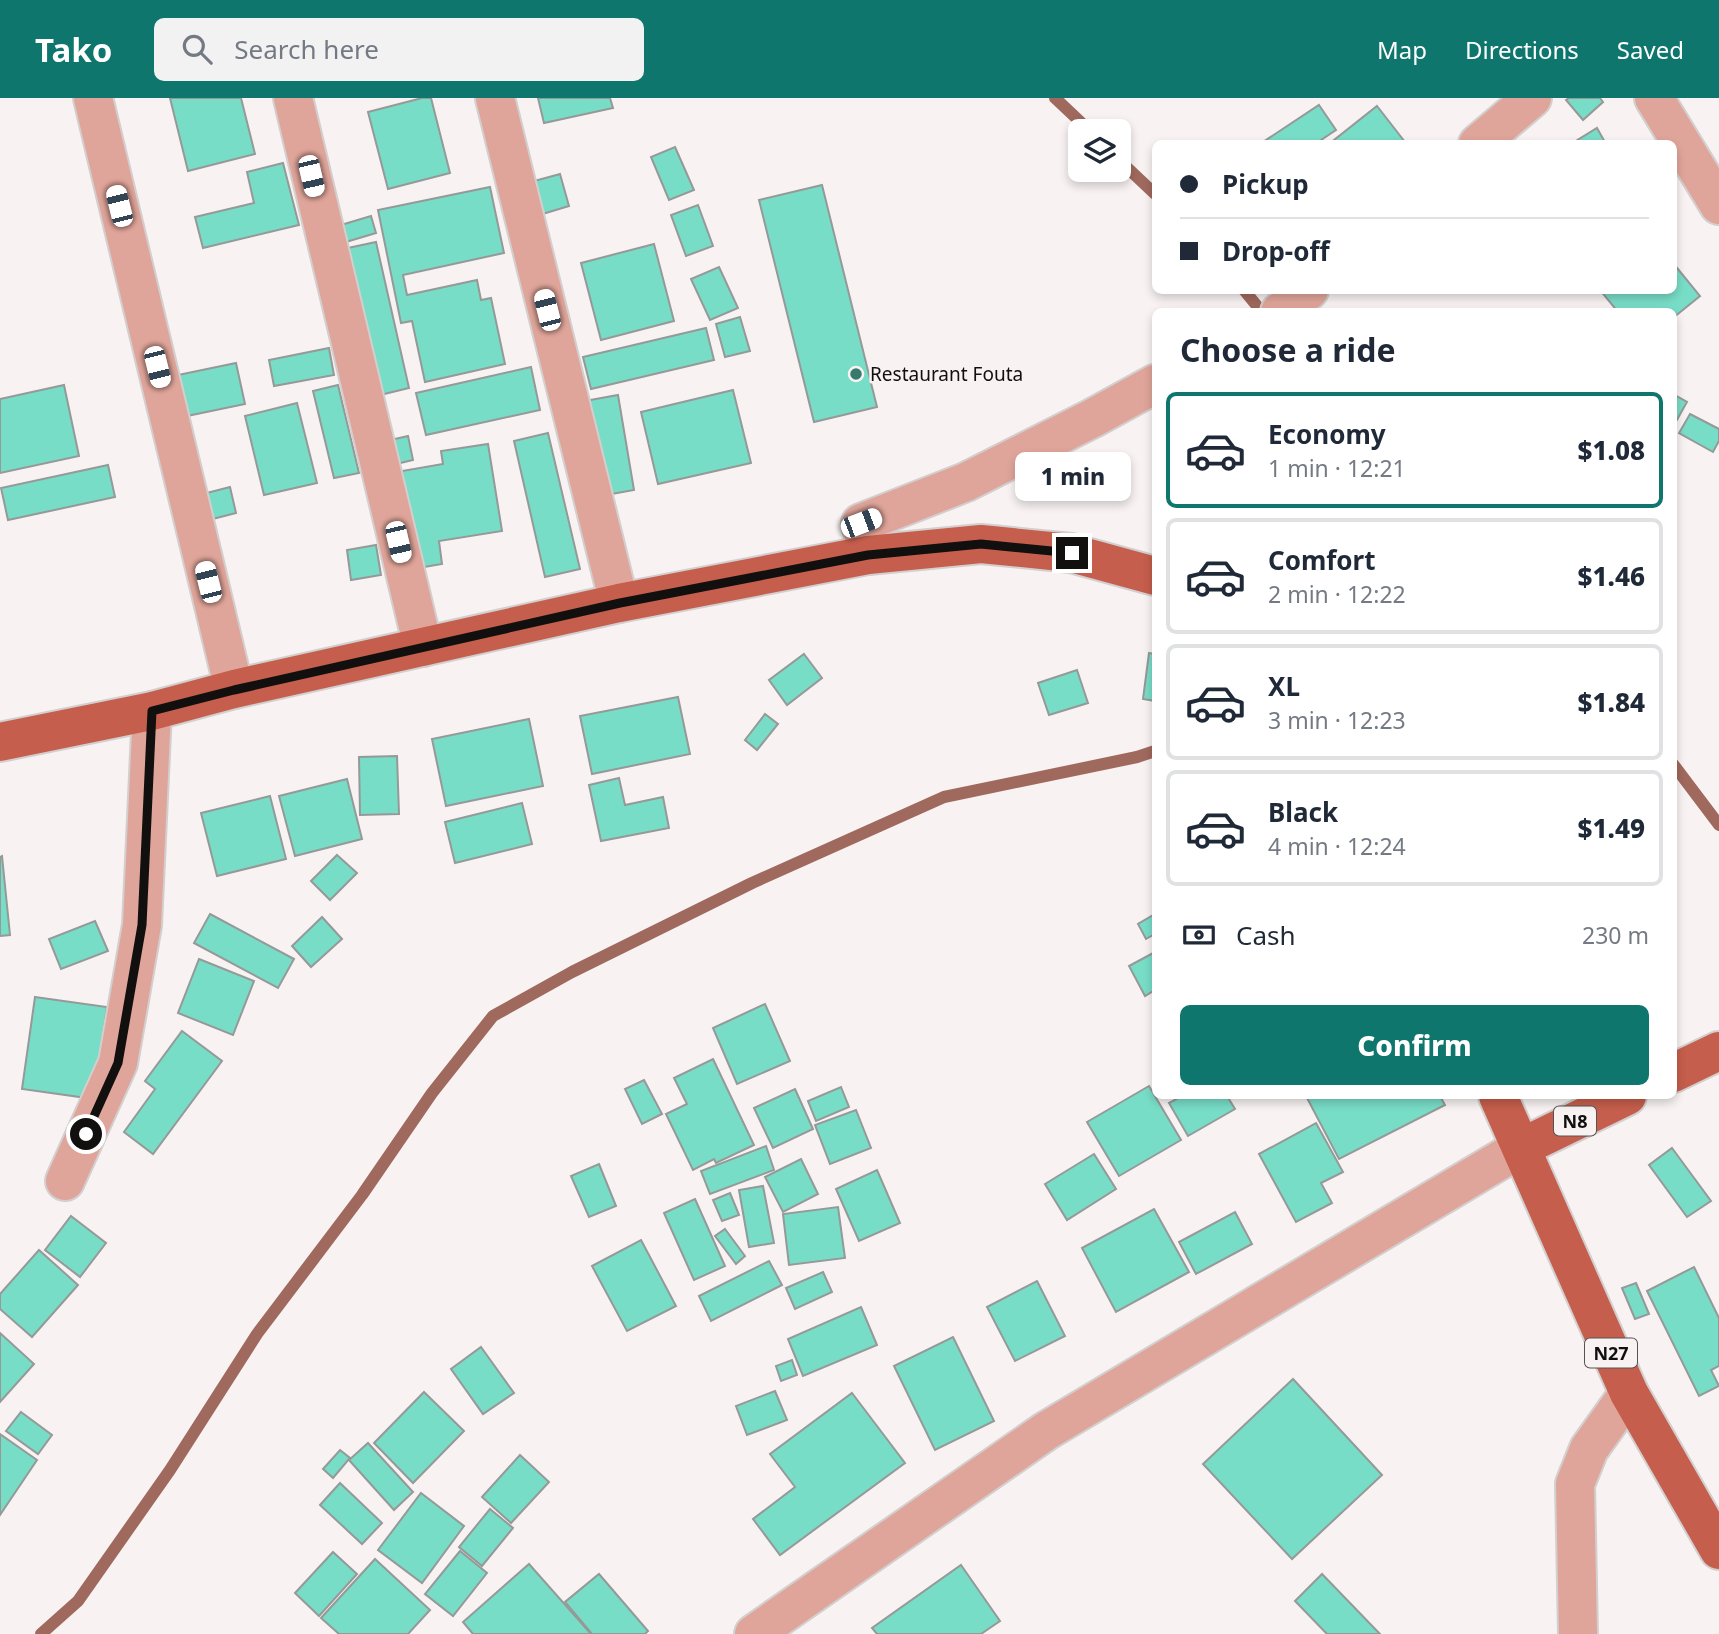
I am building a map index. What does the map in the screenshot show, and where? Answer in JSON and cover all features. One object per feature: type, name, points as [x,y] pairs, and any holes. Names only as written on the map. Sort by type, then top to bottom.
[{"type":"main road","points":[[0,741],[152,711],[620,603],[868,555],[981,544],[1072,553],[1152,575]]},
{"type":"main road","points":[[1677,1071],[1719,1051]]},
{"type":"main road","points":[[1499,1099],[1522,1147]]},
{"type":"main road","name":"N8","points":[[1522,1147],[1621,1099]]},
{"type":"main road","name":"N27","points":[[1522,1147],[1629,1393],[1719,1550]]},
{"type":"street","points":[[93,98],[234,690]]},
{"type":"street","points":[[293,98],[423,647]]},
{"type":"street","points":[[495,98],[620,603]]},
{"type":"street","points":[[1483,140],[1532,98]]},
{"type":"street","points":[[1654,98],[1719,205]]},
{"type":"street","points":[[868,555],[861,523],[966,482],[1152,386]]},
{"type":"street","points":[[65,1181],[118,1063],[142,925],[152,711]]},
{"type":"street","points":[[754,1634],[1046,1431],[1522,1147]]},
{"type":"street","points":[[1578,1634],[1575,1484],[1589,1449],[1629,1393]]},
{"type":"building","points":[[170,98],[241,98],[255,154],[188,171]]},
{"type":"building","points":[[431,98],[450,173],[388,189],[368,112]]},
{"type":"building","points":[[538,98],[610,98],[613,108],[544,123]]},
{"type":"building","points":[[1600,98],[1603,102],[1583,120],[1566,100]]},
{"type":"building","points":[[1319,105],[1336,130],[1321,140],[1266,140]]},
{"type":"building","points":[[1377,106],[1403,140],[1334,140]]},
{"type":"building","points":[[1597,128],[1604,140],[1578,140]]},
{"type":"building","points":[[675,147],[694,190],[669,200],[651,157]]},
{"type":"building","points":[[283,163],[299,225],[203,248],[195,217],[254,203],[247,172]]},
{"type":"building","points":[[560,174],[569,206],[536,216],[527,183]]},
{"type":"building","points":[[822,185],[877,407],[814,422],[759,200]]},
{"type":"building","points":[[490,187],[504,253],[403,275],[407,295],[477,280],[481,300],[491,298],[505,364],[425,382],[412,321],[401,323],[378,210]]},
{"type":"building","points":[[698,205],[713,246],[686,256],[671,215]]},
{"type":"building","points":[[371,216],[376,233],[346,242],[341,225]]},
{"type":"building","points":[[376,242],[409,388],[376,396],[343,249]]},
{"type":"building","points":[[654,244],[674,321],[601,340],[581,263]]},
{"type":"building","points":[[719,267],[738,308],[710,320],[691,279]]},
{"type":"building","points":[[1677,268],[1700,296],[1677,315],[1677,308],[1615,308],[1603,294],[1677,294]]},
{"type":"building","points":[[740,317],[750,351],[725,357],[716,324]]},
{"type":"building","points":[[706,328],[714,360],[591,389],[583,357]]},
{"type":"building","points":[[329,348],[334,375],[274,386],[269,360]]},
{"type":"building","points":[[236,363],[245,404],[187,416],[178,375]]},
{"type":"building","points":[[531,367],[540,410],[426,435],[416,393]]},
{"type":"building","points":[[64,385],[79,456],[0,473],[0,399]]},
{"type":"building","points":[[338,385],[359,473],[334,478],[313,391]]},
{"type":"building","points":[[733,390],[751,463],[658,484],[641,412]]},
{"type":"building","points":[[618,395],[634,490],[595,497],[579,402]]},
{"type":"building","points":[[1677,396],[1687,402],[1677,420]]},
{"type":"building","points":[[297,403],[317,483],[264,495],[245,416]]},
{"type":"building","points":[[1690,414],[1719,429],[1719,441],[1713,452],[1679,433]]},
{"type":"building","points":[[548,433],[580,569],[545,577],[514,441]]},
{"type":"building","points":[[408,436],[413,460],[392,465],[386,441]]},
{"type":"building","points":[[488,444],[502,531],[439,541],[442,564],[418,568],[402,471],[443,464],[441,451]]},
{"type":"building","points":[[108,465],[115,497],[8,520],[1,488]]},
{"type":"building","points":[[230,487],[236,513],[205,521],[199,495]]},
{"type":"building","points":[[376,545],[381,575],[351,580],[347,550]]},
{"type":"building","points":[[1149,653],[1152,654],[1152,700],[1143,699]]},
{"type":"building","points":[[804,654],[822,678],[787,705],[769,680]]},
{"type":"building","points":[[1077,670],[1088,703],[1049,715],[1038,683]]},
{"type":"building","points":[[678,697],[690,754],[592,774],[580,716]]},
{"type":"building","points":[[765,714],[778,724],[757,750],[745,740]]},
{"type":"building","points":[[529,719],[543,786],[446,806],[432,739]]},
{"type":"building","points":[[397,756],[399,814],[360,815],[359,757]]},
{"type":"building","points":[[619,778],[625,805],[663,797],[669,828],[601,841],[589,785]]},
{"type":"building","points":[[347,779],[362,839],[295,856],[279,796]]},
{"type":"building","points":[[270,796],[286,859],[217,876],[201,813]]},
{"type":"building","points":[[522,803],[532,844],[455,863],[445,822]]},
{"type":"building","points":[[337,855],[357,873],[330,900],[311,881]]},
{"type":"building","points":[[2,856],[10,935],[0,936],[0,857]]},
{"type":"building","points":[[210,914],[294,959],[278,988],[194,943]]},
{"type":"building","points":[[1152,916],[1152,936],[1146,939],[1138,924]]},
{"type":"building","points":[[322,917],[342,939],[311,967],[292,946]]},
{"type":"building","points":[[95,921],[108,951],[61,969],[49,939]]},
{"type":"building","points":[[1152,954],[1152,992],[1145,996],[1129,966]]},
{"type":"building","points":[[199,959],[254,981],[233,1035],[178,1013]]},
{"type":"building","points":[[35,997],[107,1007],[94,1099],[22,1089]]},
{"type":"building","points":[[765,1004],[790,1061],[737,1084],[713,1028]]},
{"type":"building","points":[[182,1031],[222,1061],[153,1154],[124,1132],[155,1089],[145,1081]]},
{"type":"building","points":[[713,1059],[754,1145],[716,1163],[714,1159],[693,1170],[666,1114],[687,1104],[674,1078]]},
{"type":"building","points":[[644,1080],[662,1114],[642,1124],[625,1089]]},
{"type":"building","points":[[1149,1086],[1152,1099],[1157,1099],[1181,1140],[1119,1176],[1087,1122]]},
{"type":"building","points":[[841,1087],[849,1107],[816,1121],[808,1101]]},
{"type":"building","points":[[795,1089],[813,1129],[773,1148],[754,1108]]},
{"type":"building","points":[[1176,1099],[1229,1099],[1235,1109],[1188,1136],[1169,1103]]},
{"type":"building","points":[[1308,1099],[1442,1099],[1445,1105],[1339,1159]]},
{"type":"building","points":[[856,1110],[871,1148],[830,1164],[815,1125]]},
{"type":"building","points":[[1316,1123],[1343,1172],[1321,1183],[1332,1203],[1296,1222],[1259,1154]]},
{"type":"building","points":[[766,1146],[774,1170],[710,1194],[701,1171]]},
{"type":"building","points":[[1672,1148],[1711,1201],[1687,1217],[1649,1165]]},
{"type":"building","points":[[1094,1154],[1116,1189],[1067,1220],[1045,1184]]},
{"type":"building","points":[[801,1159],[818,1194],[783,1212],[765,1177]]},
{"type":"building","points":[[599,1164],[616,1206],[589,1217],[571,1176]]},
{"type":"building","points":[[877,1170],[900,1223],[859,1241],[836,1189]]},
{"type":"building","points":[[763,1186],[774,1243],[749,1247],[739,1190]]},
{"type":"building","points":[[730,1193],[739,1215],[722,1221],[713,1200]]},
{"type":"building","points":[[695,1199],[725,1266],[694,1280],[664,1213]]},
{"type":"building","points":[[838,1207],[845,1258],[789,1265],[783,1214]]},
{"type":"building","points":[[1154,1209],[1189,1272],[1116,1312],[1082,1248]]},
{"type":"building","points":[[1235,1212],[1252,1244],[1196,1274],[1179,1242]]},
{"type":"building","points":[[71,1216],[106,1243],[80,1277],[45,1250]]},
{"type":"building","points":[[725,1229],[745,1256],[736,1264],[715,1236]]},
{"type":"building","points":[[641,1240],[676,1306],[627,1331],[592,1266]]},
{"type":"building","points":[[39,1250],[78,1285],[32,1337],[0,1309],[0,1294]]},
{"type":"building","points":[[769,1261],[782,1285],[711,1321],[699,1296]]},
{"type":"building","points":[[1694,1267],[1719,1318],[1719,1366],[1711,1370],[1719,1386],[1699,1396],[1647,1291]]},
{"type":"building","points":[[823,1272],[832,1292],[795,1309],[786,1288]]},
{"type":"building","points":[[1037,1281],[1065,1336],[1015,1361],[987,1307]]},
{"type":"building","points":[[1636,1283],[1649,1314],[1635,1319],[1622,1288]]},
{"type":"building","points":[[861,1307],[877,1345],[803,1376],[788,1339]]},
{"type":"building","points":[[0,1333],[34,1364],[0,1402]]},
{"type":"building","points":[[953,1337],[994,1421],[935,1450],[894,1366]]},
{"type":"building","points":[[481,1347],[514,1393],[483,1414],[451,1369]]},
{"type":"building","points":[[792,1360],[797,1375],[781,1381],[776,1366]]},
{"type":"building","points":[[1293,1379],[1382,1475],[1292,1559],[1203,1464]]},
{"type":"building","points":[[775,1391],[787,1420],[747,1435],[736,1406]]},
{"type":"building","points":[[424,1392],[464,1431],[413,1483],[374,1443]]},
{"type":"building","points":[[852,1393],[905,1463],[780,1555],[753,1519],[795,1487],[770,1454]]},
{"type":"building","points":[[21,1412],[52,1435],[38,1454],[6,1431]]},
{"type":"building","points":[[0,1434],[37,1460],[0,1515]]},
{"type":"building","points":[[368,1443],[413,1492],[394,1510],[349,1460]]},
{"type":"building","points":[[340,1450],[350,1458],[333,1478],[323,1469]]},
{"type":"building","points":[[520,1455],[549,1482],[511,1523],[482,1497]]},
{"type":"building","points":[[340,1483],[382,1523],[362,1544],[320,1505]]},
{"type":"building","points":[[421,1493],[464,1526],[422,1583],[378,1550]]},
{"type":"building","points":[[490,1509],[513,1528],[482,1566],[459,1547]]},
{"type":"building","points":[[460,1551],[487,1573],[453,1616],[425,1594]]},
{"type":"building","points":[[333,1552],[357,1574],[319,1616],[295,1593]]},
{"type":"building","points":[[375,1559],[430,1610],[408,1634],[339,1634],[321,1618]]},
{"type":"building","points":[[529,1564],[591,1634],[473,1634],[463,1622]]},
{"type":"building","points":[[961,1565],[1000,1621],[981,1634],[877,1634],[872,1628]]},
{"type":"building","points":[[599,1574],[648,1631],[645,1634],[592,1634],[565,1602]]},
{"type":"building","points":[[1322,1574],[1380,1634],[1327,1634],[1295,1601]]},
{"type":"waterway","points":[[1055,98],[1077,119]]},
{"type":"waterway","points":[[1131,171],[1152,191]]},
{"type":"waterway","points":[[1247,294],[1259,308]]},
{"type":"waterway","points":[[41,1634],[78,1601],[170,1470],[257,1334],[362,1195],[432,1093],[493,1016],[572,972],[752,883],[944,797],[1152,752]]},
{"type":"waterway","points":[[1677,769],[1719,825]]},
{"type":"place","name":"Restaurant Fouta","points":[[856,374]]},
{"type":"route","points":[[86,1134],[118,1063],[142,925],[152,711],[620,603],[868,555],[981,544],[1072,553]]}]
